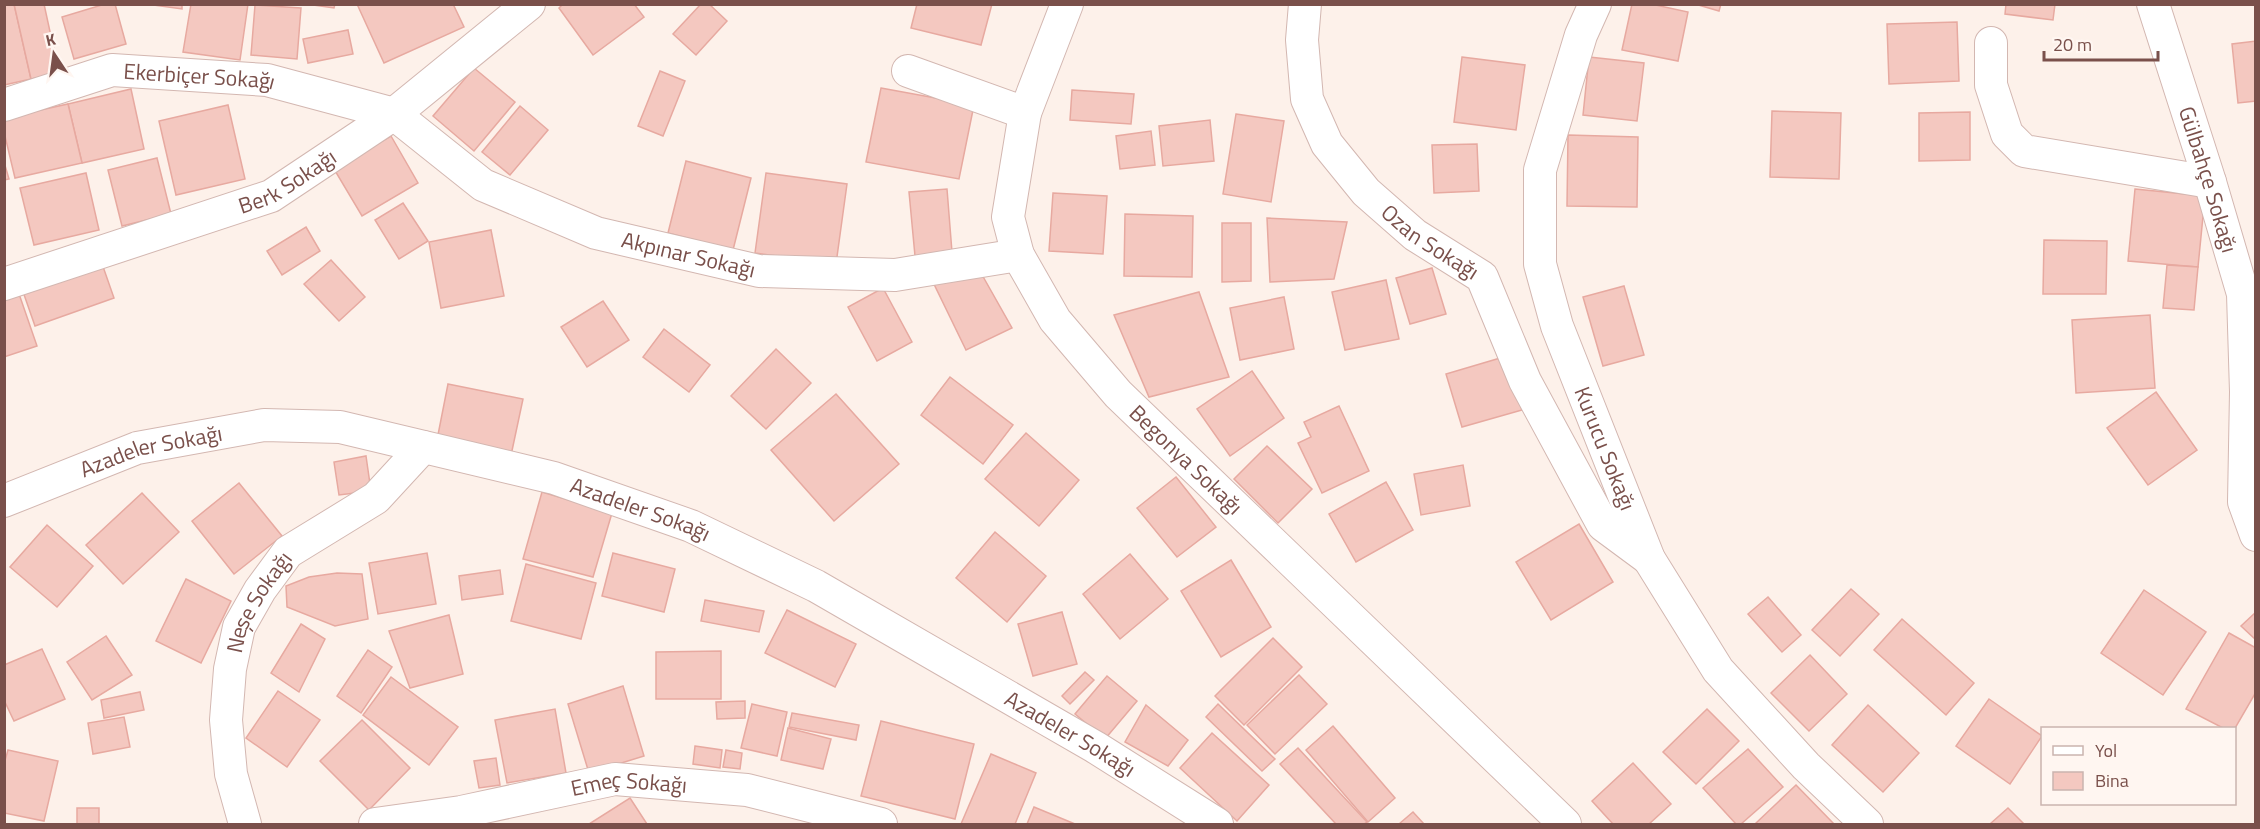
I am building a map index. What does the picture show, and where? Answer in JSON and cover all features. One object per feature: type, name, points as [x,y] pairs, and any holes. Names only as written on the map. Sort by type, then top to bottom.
[{"type":"street","name":"Berk Sokağı","points":[[4,284],[271,196],[394,114],[529,4]]},
{"type":"street","name":"Begonya Sokağı","points":[[1067,4],[1025,113],[1008,217],[1018,255],[1055,320],[1118,394],[1565,825]]},
{"type":"street","name":"Ozan Sokağı","points":[[1305,4],[1302,40],[1307,99],[1327,144],[1366,192],[1415,235],[1482,277],[1525,381],[1603,525],[1649,560]]},
{"type":"street","name":"Kurucu Sokağı","points":[[1595,4],[1581,36],[1540,170],[1539,264],[1557,326],[1649,560],[1718,669],[1806,766],[1867,825]]},
{"type":"street","name":"Gülbahçe Sokağı","points":[[2153,4],[2210,182],[2249,283],[2244,502],[2256,536]]},
{"type":"street","points":[[1991,43],[1991,85],[2007,134],[2024,151],[2210,182]]},
{"type":"street","name":"Ekerbiçer Sokağı","points":[[4,105],[112,70],[267,80],[394,114]]},
{"type":"street","points":[[908,71],[1025,113]]},
{"type":"street","name":"Akpınar Sokağı","points":[[394,114],[483,185],[596,233],[759,271],[895,275],[1018,255]]},
{"type":"street","name":"Azadeler Sokağı","points":[[4,501],[137,448],[264,425],[340,427],[554,478],[691,526],[827,592],[1095,747],[1217,825]]},
{"type":"street","name":"Neşe Sokağı","points":[[244,825],[231,774],[226,720],[230,669],[239,627],[260,590],[288,552],[376,498],[423,447]]},
{"type":"street","name":"Emeç Sokağı","points":[[375,825],[461,818],[615,779],[747,790],[881,825]]},
{"type":"building","points":[[4,4],[14,4],[31,79],[4,85]]},
{"type":"building","points":[[14,4],[44,4],[59,73],[31,79]]},
{"type":"building","points":[[105,4],[115,4],[126,44],[74,59],[62,17]]},
{"type":"building","points":[[146,4],[182,4],[182,9]]},
{"type":"building","points":[[191,4],[248,4],[240,60],[183,52]]},
{"type":"building","points":[[306,4],[335,4],[334,8]]},
{"type":"building","points":[[357,4],[453,4],[464,27],[384,63]]},
{"type":"building","points":[[563,4],[634,4],[644,17],[593,55],[559,8]]},
{"type":"building","points":[[701,4],[709,4],[727,21],[696,55],[673,34]]},
{"type":"building","points":[[917,4],[992,4],[981,45],[911,28]]},
{"type":"building","points":[[1632,4],[1651,4],[1688,12],[1678,61],[1622,50]]},
{"type":"building","points":[[1695,4],[1721,4],[1719,11]]},
{"type":"building","points":[[2006,4],[2055,4],[2053,20],[2005,14]]},
{"type":"building","points":[[255,5],[301,8],[297,59],[251,55]]},
{"type":"building","points":[[1957,22],[1959,81],[1889,84],[1887,24]]},
{"type":"building","points":[[348,30],[353,54],[308,63],[303,39]]},
{"type":"building","points":[[2256,41],[2256,101],[2238,103],[2232,44]]},
{"type":"building","points":[[1462,57],[1525,65],[1516,130],[1454,122]]},
{"type":"building","points":[[1589,57],[1644,63],[1637,121],[1583,115]]},
{"type":"building","points":[[474,68],[515,102],[474,151],[433,116]]},
{"type":"building","points":[[660,71],[685,81],[663,136],[638,126]]},
{"type":"building","points":[[881,88],[974,105],[959,179],[866,162]]},
{"type":"building","points":[[131,89],[144,149],[82,163],[68,104]]},
{"type":"building","points":[[1072,90],[1134,94],[1131,124],[1070,120]]},
{"type":"building","points":[[68,104],[82,163],[15,178],[4,132],[4,118]]},
{"type":"building","points":[[228,105],[245,179],[176,195],[159,121]]},
{"type":"building","points":[[520,106],[548,130],[510,175],[482,152]]},
{"type":"building","points":[[1772,111],[1841,113],[1839,179],[1770,177]]},
{"type":"building","points":[[1970,112],[1970,160],[1919,161],[1919,113]]},
{"type":"building","points":[[1236,114],[1284,121],[1271,202],[1223,194]]},
{"type":"building","points":[[1210,120],[1214,161],[1163,166],[1159,126]]},
{"type":"building","points":[[1151,131],[1155,165],[1120,169],[1116,136]]},
{"type":"building","points":[[1568,135],[1638,137],[1637,207],[1567,206]]},
{"type":"building","points":[[391,136],[418,183],[362,216],[334,169]]},
{"type":"building","points":[[1477,144],[1479,191],[1434,193],[1432,145]]},
{"type":"building","points":[[157,158],[171,214],[122,226],[108,170]]},
{"type":"building","points":[[686,161],[751,178],[733,250],[668,233]]},
{"type":"building","points":[[4,162],[9,179],[4,180]]},
{"type":"building","points":[[86,173],[99,230],[34,245],[20,188]]},
{"type":"building","points":[[766,173],[847,184],[836,264],[755,253]]},
{"type":"building","points":[[947,189],[952,252],[915,256],[909,192]]},
{"type":"building","points":[[2135,189],[2205,196],[2198,267],[2128,261]]},
{"type":"building","points":[[1053,193],[1107,196],[1103,254],[1049,251]]},
{"type":"building","points":[[403,203],[428,241],[399,259],[375,220]]},
{"type":"building","points":[[1125,214],[1193,216],[1192,277],[1124,276]]},
{"type":"building","points":[[1267,218],[1347,222],[1334,279],[1270,282]]},
{"type":"building","points":[[1222,223],[1251,223],[1251,281],[1222,282]]},
{"type":"building","points":[[306,227],[320,251],[282,275],[267,251]]},
{"type":"building","points":[[491,230],[504,296],[441,308],[429,242]]},
{"type":"building","points":[[2044,240],[2107,241],[2106,294],[2043,294]]},
{"type":"building","points":[[100,258],[114,298],[35,326],[21,286]]},
{"type":"building","points":[[331,260],[365,297],[339,321],[304,284]]},
{"type":"building","points":[[2167,265],[2198,267],[2194,310],[2163,308]]},
{"type":"building","points":[[1432,268],[1446,314],[1410,324],[1396,278]]},
{"type":"building","points":[[981,273],[1012,328],[966,350],[932,280]]},
{"type":"building","points":[[1386,280],[1399,339],[1345,350],[1332,292]]},
{"type":"building","points":[[1624,286],[1644,355],[1603,366],[1583,297]]},
{"type":"building","points":[[17,288],[37,346],[4,357],[4,293]]},
{"type":"building","points":[[883,288],[912,342],[877,361],[848,307]]},
{"type":"building","points":[[1199,292],[1229,377],[1149,397],[1114,315]]},
{"type":"building","points":[[1284,297],[1294,349],[1240,360],[1230,308]]},
{"type":"building","points":[[603,301],[629,340],[587,367],[561,327]]},
{"type":"building","points":[[2150,315],[2155,388],[2076,393],[2072,320]]},
{"type":"building","points":[[664,329],[710,365],[689,392],[643,357]]},
{"type":"building","points":[[776,349],[811,383],[766,429],[731,396]]},
{"type":"building","points":[[1507,356],[1522,410],[1462,427],[1446,374]]},
{"type":"building","points":[[1252,371],[1284,418],[1230,456],[1197,409]]},
{"type":"building","points":[[950,377],[1013,425],[983,464],[921,415]]},
{"type":"building","points":[[448,384],[523,399],[510,460],[436,445]]},
{"type":"building","points":[[2156,392],[2197,450],[2148,485],[2107,428]]},
{"type":"building","points":[[836,394],[899,464],[834,521],[771,450]]},
{"type":"building","points":[[1339,406],[1369,471],[1322,493],[1298,443],[1311,437],[1304,422]]},
{"type":"building","points":[[1026,433],[1079,480],[1039,526],[985,479]]},
{"type":"building","points":[[1267,446],[1312,489],[1278,523],[1234,479]]},
{"type":"building","points":[[366,456],[371,491],[339,495],[334,462]]},
{"type":"building","points":[[1463,465],[1470,506],[1421,515],[1414,474]]},
{"type":"building","points":[[1176,477],[1216,527],[1177,557],[1137,508]]},
{"type":"building","points":[[1386,482],[1413,530],[1356,562],[1329,514]]},
{"type":"building","points":[[239,483],[282,536],[234,574],[192,521]]},
{"type":"building","points":[[542,492],[612,513],[593,577],[523,559]]},
{"type":"building","points":[[142,493],[179,532],[123,584],[86,545]]},
{"type":"building","points":[[1579,524],[1613,582],[1551,620],[1516,562]]},
{"type":"building","points":[[47,525],[93,566],[57,607],[10,567]]},
{"type":"building","points":[[995,532],[1046,576],[1007,622],[956,578]]},
{"type":"building","points":[[427,553],[436,604],[378,614],[369,563]]},
{"type":"building","points":[[613,553],[675,569],[664,612],[602,596]]},
{"type":"building","points":[[1130,554],[1168,599],[1120,639],[1083,594]]},
{"type":"building","points":[[1231,560],[1271,627],[1221,657],[1181,591]]},
{"type":"building","points":[[526,564],[596,583],[581,639],[511,621]]},
{"type":"building","points":[[500,570],[503,594],[462,600],[459,576]]},
{"type":"building","points":[[337,573],[362,574],[368,619],[335,626],[287,607],[286,586],[309,577]]},
{"type":"building","points":[[186,579],[231,601],[201,663],[156,641]]},
{"type":"building","points":[[1851,589],[1879,614],[1840,656],[1812,630]]},
{"type":"building","points":[[2144,590],[2206,632],[2163,695],[2101,653]]},
{"type":"building","points":[[1768,597],[1801,635],[1782,652],[1748,614]]},
{"type":"building","points":[[705,600],[764,611],[759,632],[701,621]]},
{"type":"building","points":[[787,610],[856,644],[835,687],[765,653]]},
{"type":"building","points":[[1062,612],[1077,664],[1033,676],[1018,624]]},
{"type":"building","points":[[2256,612],[2256,640],[2241,626]]},
{"type":"building","points":[[449,615],[463,674],[410,688],[389,631]]},
{"type":"building","points":[[1902,619],[1974,683],[1946,715],[1874,650]]},
{"type":"building","points":[[301,624],[325,639],[299,692],[271,673]]},
{"type":"building","points":[[2229,633],[2256,648],[2256,692],[2236,727],[2221,727],[2186,709]]},
{"type":"building","points":[[106,636],[132,675],[92,700],[67,662]]},
{"type":"building","points":[[1273,638],[1302,667],[1244,725],[1215,696]]},
{"type":"building","points":[[42,649],[65,699],[14,721],[4,700],[4,665]]},
{"type":"building","points":[[368,650],[392,667],[361,713],[337,696]]},
{"type":"building","points":[[721,651],[721,699],[656,699],[656,652]]},
{"type":"building","points":[[1810,655],[1847,694],[1809,731],[1771,693]]},
{"type":"building","points":[[1085,672],[1094,680],[1070,704],[1062,696]]},
{"type":"building","points":[[1299,675],[1327,704],[1275,754],[1247,725]]},
{"type":"building","points":[[1107,676],[1137,701],[1105,739],[1075,714]]},
{"type":"building","points":[[391,677],[458,727],[429,765],[363,715]]},
{"type":"building","points":[[623,686],[644,756],[589,773],[568,704]]},
{"type":"building","points":[[278,691],[320,720],[287,767],[246,738]]},
{"type":"building","points":[[140,692],[144,710],[104,718],[101,700]]},
{"type":"building","points":[[1989,699],[2041,735],[2010,784],[1956,746]]},
{"type":"building","points":[[745,701],[745,718],[717,719],[716,702]]},
{"type":"building","points":[[752,704],[787,712],[777,756],[741,748]]},
{"type":"building","points":[[1218,704],[1275,759],[1262,771],[1206,717]]},
{"type":"building","points":[[1146,705],[1188,740],[1168,766],[1125,742]]},
{"type":"building","points":[[1868,705],[1919,753],[1883,792],[1832,745]]},
{"type":"building","points":[[555,709],[566,773],[507,783],[495,720]]},
{"type":"building","points":[[1707,709],[1739,741],[1696,784],[1663,752]]},
{"type":"building","points":[[792,713],[859,725],[856,740],[789,727]]},
{"type":"building","points":[[124,717],[130,747],[93,754],[88,723]]},
{"type":"building","points":[[362,720],[410,768],[369,810],[320,761]]},
{"type":"building","points":[[881,721],[974,744],[955,819],[861,796]]},
{"type":"building","points":[[1333,726],[1395,798],[1368,822],[1306,750]]},
{"type":"building","points":[[788,728],[831,739],[823,769],[781,760]]},
{"type":"building","points":[[1212,733],[1269,785],[1237,821],[1180,768]]},
{"type":"building","points":[[695,746],[722,750],[720,768],[693,764]]},
{"type":"building","points":[[1298,748],[1367,822],[1364,824],[1336,824],[1280,764]]},
{"type":"building","points":[[1748,749],[1783,787],[1741,824],[1736,824],[1703,788]]},
{"type":"building","points":[[8,750],[58,761],[44,821],[4,813],[4,764]]},
{"type":"building","points":[[726,750],[742,753],[740,769],[723,767]]},
{"type":"building","points":[[991,754],[1036,773],[1015,824],[961,824]]},
{"type":"building","points":[[496,758],[500,785],[479,788],[474,761]]},
{"type":"building","points":[[1633,763],[1671,804],[1649,824],[1613,824],[1592,801]]},
{"type":"building","points":[[1796,785],[1834,824],[1755,824]]},
{"type":"building","points":[[630,798],[647,824],[589,824]]},
{"type":"building","points":[[1034,807],[1075,824],[1027,824]]},
{"type":"building","points":[[77,808],[99,808],[99,824],[77,824]]},
{"type":"building","points":[[2008,808],[2024,824],[1990,824]]},
{"type":"building","points":[[1413,812],[1424,824],[1399,824]]}]
